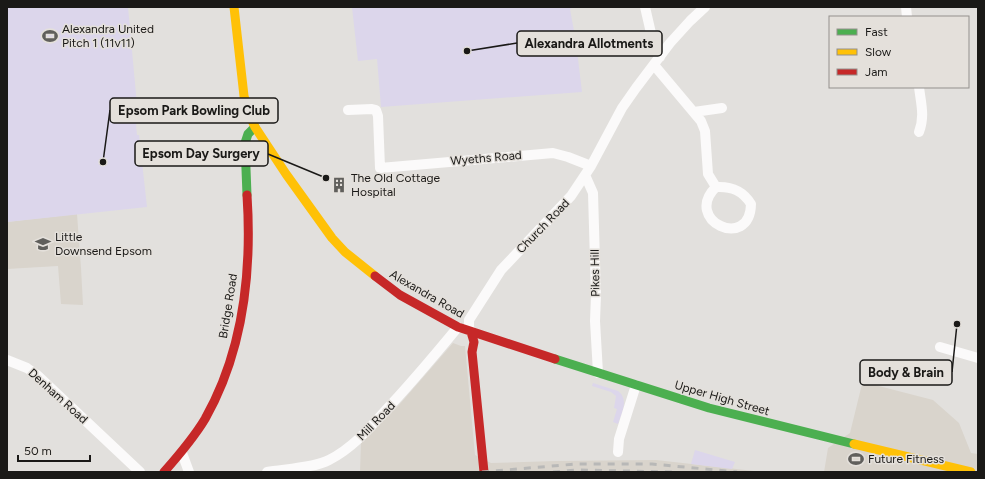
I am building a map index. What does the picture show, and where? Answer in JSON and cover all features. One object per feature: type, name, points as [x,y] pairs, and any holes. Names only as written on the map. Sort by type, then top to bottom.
[{"type":"main road","name":"Alexandra Road","points":[[234,7],[244,96],[249,114],[256,127],[332,238],[345,252],[400,295],[458,327],[471,332]]},
{"type":"main road","name":"Bridge Road","points":[[164,472],[182,453],[203,423],[220,392],[235,342],[242,315],[246,281],[248,231],[245,143],[248,134],[256,127]]},
{"type":"main road","name":"Upper High Street","points":[[471,332],[636,385],[758,421],[971,472]]},
{"type":"main road","name":"Church Road","points":[[471,332],[474,342],[472,352],[484,472]]},
{"type":"street","points":[[644,7],[657,61],[701,121],[705,131],[708,174],[716,187]]},
{"type":"street","name":"Church Road","points":[[471,332],[469,320],[501,270],[571,196],[588,171],[622,108],[670,43],[705,7]]},
{"type":"street","points":[[918,88],[923,111],[923,121],[919,132]]},
{"type":"street","points":[[694,112],[722,108]]},
{"type":"street","name":"Wyeths Road","points":[[348,110],[376,110],[378,116],[380,168],[557,153],[568,157],[588,171]]},
{"type":"street","name":"Pikes Hill","points":[[588,171],[593,193],[596,295],[595,321],[598,373]]},
{"type":"street","points":[[726,186],[734,188],[751,204],[751,209],[746,222],[739,227],[728,229],[722,227],[715,224],[710,217],[707,210],[708,199],[711,192],[716,187],[726,186]]},
{"type":"street","name":"Mill Road","points":[[266,472],[315,465],[328,461],[347,449],[365,433],[397,398],[458,327]]},
{"type":"street","points":[[940,347],[978,358]]},
{"type":"street","name":"Denham Road","points":[[7,360],[27,368],[37,376],[140,472]]},
{"type":"street","points":[[618,452],[619,439],[636,385]]},
{"type":"street","points":[[182,453],[188,472]]},
{"type":"shaded area","points":[[7,7],[128,7],[138,116],[136,125],[137,135],[139,135],[147,207],[7,222]]},
{"type":"shaded area","points":[[352,7],[574,7],[570,9],[576,42],[582,92],[381,107],[377,59],[358,61]]},
{"type":"shaded area","name":"Little Downsend Epsom","points":[[77,214],[83,305],[61,304],[58,266],[7,269],[7,222]]},
{"type":"shaded area","points":[[453,343],[465,346],[475,455],[491,463],[656,460],[763,472],[360,472],[361,443],[399,405]]},
{"type":"shaded area","points":[[593,383],[618,391],[621,394],[624,406],[618,424],[613,422],[617,409],[614,408],[616,396],[611,392],[592,386]]},
{"type":"shaded area","points":[[862,384],[875,385],[933,400],[959,423],[971,453],[978,454],[978,472],[824,472],[828,448],[850,433]]},
{"type":"shaded area","points":[[695,450],[735,462],[732,469],[691,464]]},
{"type":"railway","points":[[482,472],[576,464],[652,464],[737,472]]},
{"type":"railway","points":[[553,472],[577,470],[674,472]]},
{"type":"traffic: fast","points":[[247,195],[245,143],[248,134],[255,127]]},
{"type":"traffic: fast","points":[[555,359],[709,408],[854,444]]},
{"type":"traffic: slow","points":[[234,7],[244,96],[249,114],[255,127],[286,174],[332,238],[345,252],[375,276]]},
{"type":"traffic: slow","points":[[854,444],[971,472]]},
{"type":"traffic: jam","points":[[164,472],[191,440],[205,419],[218,393],[228,366],[236,339],[246,282],[248,253],[247,195]]},
{"type":"traffic: jam","points":[[375,276],[400,295],[458,327],[555,359]]},
{"type":"traffic: jam","points":[[471,332],[474,342],[472,352],[484,472]]},
{"type":"place","name":"Alexandra United Pitch 1 (11v11)","points":[[50,36]]},
{"type":"place","name":"Alexandra Allotments","points":[[467,51]]},
{"type":"place","name":"Epsom Park Bowling Club","points":[[103,162]]},
{"type":"place","name":"Epsom Day Surgery","points":[[326,178]]},
{"type":"place","name":"The Old Cottage Hospital","points":[[339,185]]},
{"type":"place","name":"Little Downsend Epsom","points":[[43,244]]},
{"type":"place","name":"Body & Brain","points":[[957,324]]},
{"type":"place","name":"Future Fitness","points":[[856,459]]}]
